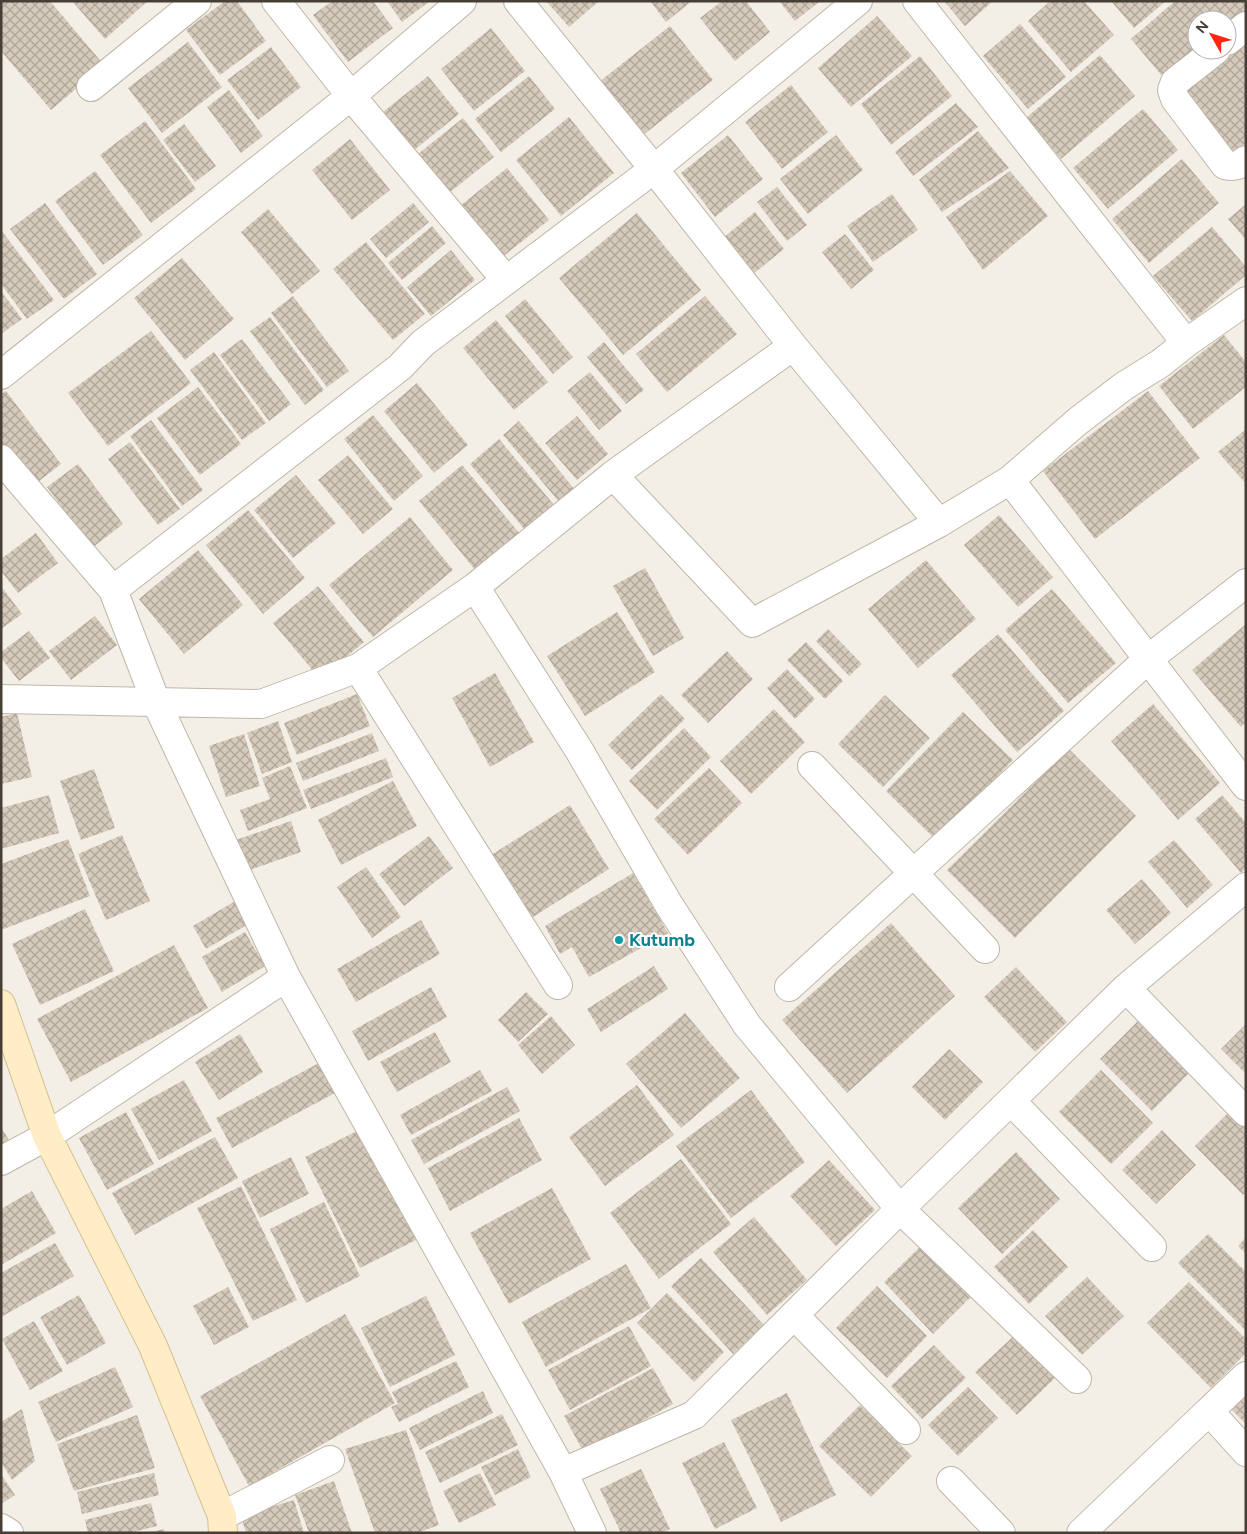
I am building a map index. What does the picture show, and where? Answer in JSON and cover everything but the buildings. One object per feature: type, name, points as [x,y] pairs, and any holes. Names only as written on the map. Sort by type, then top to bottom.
[{"type":"street","points":[[91,87],[197,1]]},
{"type":"street","points":[[276,1],[351,96],[506,280]]},
{"type":"street","points":[[1,375],[351,96],[462,1]]},
{"type":"street","points":[[518,1],[654,169],[793,346],[939,523]]},
{"type":"street","points":[[113,590],[392,373],[423,344],[654,169],[858,1]]},
{"type":"street","points":[[917,1],[1186,343]]},
{"type":"street","points":[[1203,60],[1175,82],[1172,90],[1175,99],[1224,165],[1238,166],[1246,160]]},
{"type":"street","points":[[613,475],[752,624],[939,523],[1010,480],[1078,421],[1124,386],[1161,363],[1246,301]]},
{"type":"street","points":[[1,699],[261,704],[358,668],[475,587],[613,475],[793,346]]},
{"type":"street","points":[[1,459],[113,590],[156,702],[286,977],[563,1472],[592,1533]]},
{"type":"street","points":[[1010,480],[1246,786]]},
{"type":"street","points":[[789,987],[1148,660],[1246,583]]},
{"type":"street","points":[[475,587],[579,750],[669,905],[747,1025],[900,1210],[1077,1379]]},
{"type":"street","points":[[358,668],[558,985]]},
{"type":"street","points":[[812,766],[985,948]]},
{"type":"street","points":[[563,1472],[694,1415],[1126,988],[1246,887]]},
{"type":"street","points":[[1,1162],[46,1136],[286,977]]},
{"type":"street","points":[[1126,988],[1246,1112]]},
{"type":"street","points":[[1,1004],[46,1136],[153,1346],[222,1524],[330,1460]]},
{"type":"street","points":[[1011,1101],[1152,1247]]},
{"type":"street","points":[[795,1316],[906,1430]]},
{"type":"street","points":[[1082,1533],[1246,1376]]},
{"type":"street","points":[[1209,1411],[1246,1452]]},
{"type":"street","points":[[951,1481],[1001,1533]]},
{"type":"street","points":[[1,1528],[9,1533]]},
{"type":"place","name":"Kutumb","points":[[619,940]]}]
